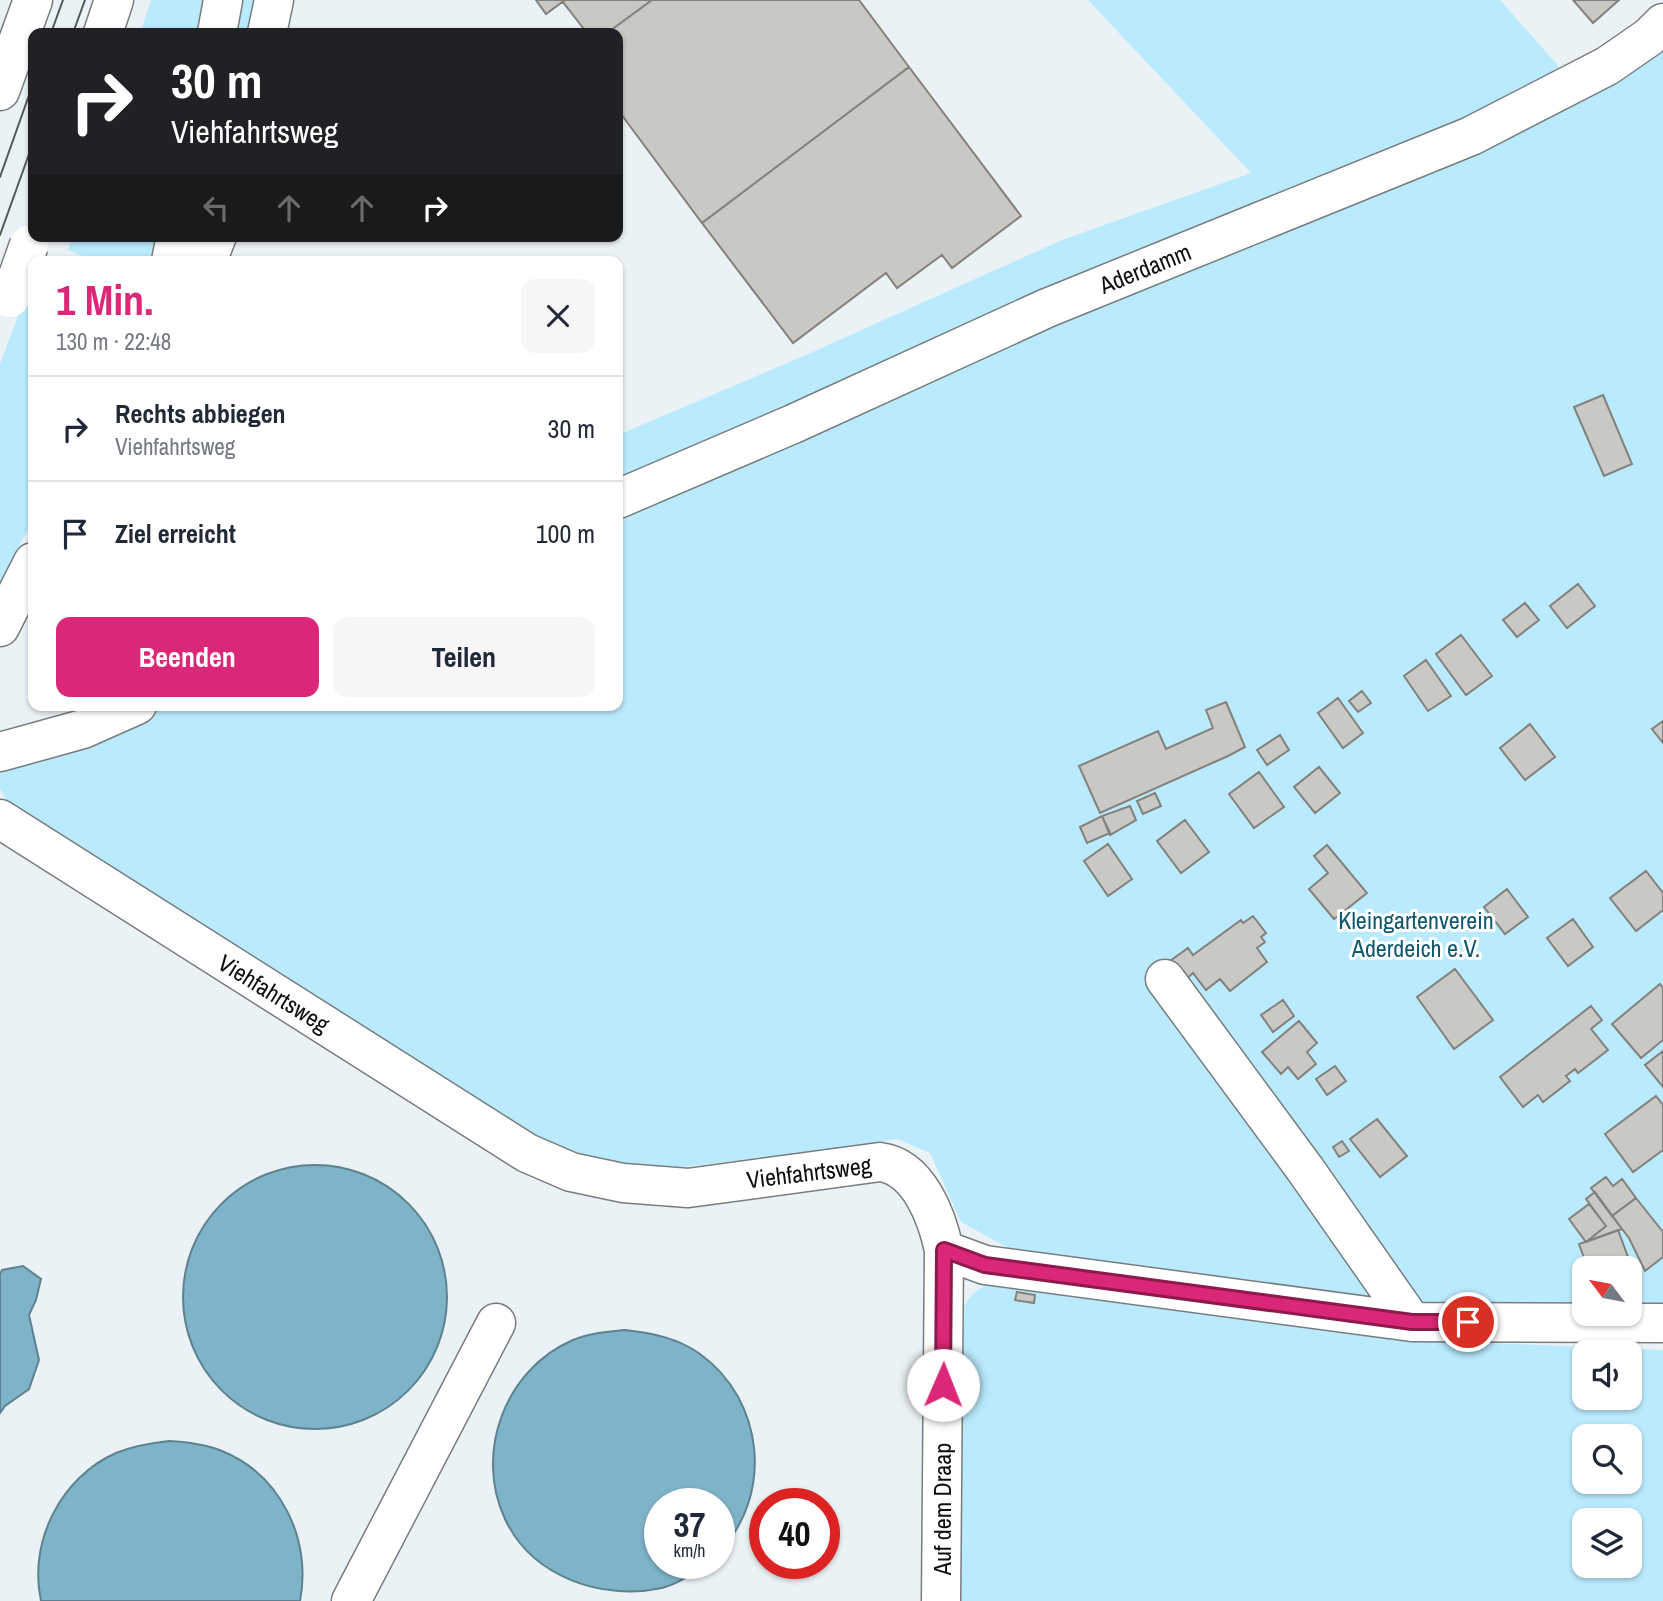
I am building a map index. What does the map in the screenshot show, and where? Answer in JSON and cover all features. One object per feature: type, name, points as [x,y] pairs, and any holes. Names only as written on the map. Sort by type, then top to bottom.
[{"type":"street","points":[[0,91],[33,0]]},
{"type":"street","points":[[105,28],[114,0]]},
{"type":"street","points":[[218,28],[223,0]]},
{"type":"street","points":[[268,28],[274,0]]},
{"type":"street","name":"Aderdamm","points":[[623,497],[793,424],[1047,308],[1471,136],[1607,66],[1663,23]]},
{"type":"street","points":[[0,627],[28,572]]},
{"type":"street","points":[[0,752],[83,729],[124,711]]},
{"type":"street","name":"Viehfahrtsweg","points":[[0,819],[527,1153],[570,1172],[623,1183],[688,1188],[880,1162],[890,1163],[919,1189],[932,1209],[944,1250]]},
{"type":"street","points":[[1165,979],[1298,1159],[1412,1322]]},
{"type":"street","points":[[944,1250],[985,1265],[1412,1322],[1663,1323]]},
{"type":"street","name":"Auf dem Draap","points":[[941,1601],[944,1250]]},
{"type":"street","points":[[351,1601],[496,1323]]},
{"type":"green space","points":[[151,0],[207,0],[201,28],[142,28]]},
{"type":"green space","points":[[242,0],[264,0],[258,28],[236,28]]},
{"type":"green space","points":[[1088,0],[1500,0],[1569,78],[623,487],[623,433],[797,359],[1062,240],[1251,173]]},
{"type":"green space","name":"Kleingartenverein Aderdeich e.V.","points":[[1663,33],[1663,1310],[1642,1309],[1642,1256],[1572,1256],[1572,1309],[1382,1305],[1021,1255],[961,1222],[930,1153],[897,1139],[651,1171],[559,1152],[11,808],[0,789],[0,762],[83,743],[156,711],[623,711],[623,507]]},
{"type":"green space","points":[[71,242],[159,242],[155,256],[82,256],[68,250]]},
{"type":"green space","points":[[24,300],[28,301],[28,529],[0,584],[0,364]]},
{"type":"green space","points":[[995,1282],[1417,1340],[1572,1346],[1572,1410],[1642,1410],[1642,1349],[1663,1350],[1663,1601],[957,1601],[960,1315],[973,1294]]},
{"type":"shaded area","points":[[315,1165],[341,1168],[365,1175],[399,1195],[417,1213],[437,1247],[444,1271],[447,1297],[444,1323],[437,1347],[417,1381],[399,1399],[365,1419],[341,1426],[315,1429],[289,1426],[265,1419],[231,1399],[213,1381],[193,1347],[186,1323],[183,1297],[186,1271],[193,1247],[213,1213],[231,1195],[265,1175],[289,1168]]},
{"type":"shaded area","points":[[23,1266],[41,1279],[29,1315],[39,1360],[29,1389],[5,1406],[0,1413],[0,1274],[2,1270]]},
{"type":"shaded area","points":[[625,1330],[655,1335],[683,1344],[700,1354],[721,1373],[738,1396],[749,1422],[754,1449],[754,1476],[751,1488],[749,1488],[748,1503],[735,1532],[735,1488],[644,1488],[644,1579],[683,1579],[662,1588],[616,1591],[571,1580],[551,1570],[532,1556],[517,1539],[505,1519],[496,1494],[493,1467],[495,1441],[513,1392],[529,1371],[549,1353],[573,1340],[592,1334]]},
{"type":"shaded area","points":[[169,1441],[222,1451],[261,1476],[276,1493],[288,1512],[301,1555],[303,1578],[300,1601],[41,1601],[38,1579],[40,1556],[53,1514],[65,1495],[79,1478],[96,1464],[116,1453]]},
{"type":"building","points":[[536,0],[565,0],[546,14]]},
{"type":"building","points":[[652,0],[614,28],[583,28],[563,2]]},
{"type":"building","points":[[652,0],[859,0],[909,67],[702,223],[623,117],[623,28],[614,28]]},
{"type":"building","points":[[1573,0],[1619,0],[1593,23]]},
{"type":"building","points":[[909,67],[1021,216],[952,268],[942,255],[897,288],[886,273],[793,343],[702,223]]},
{"type":"building","points":[[1603,395],[1632,464],[1604,476],[1574,407]]},
{"type":"building","points":[[1578,584],[1595,606],[1567,628],[1550,606]]},
{"type":"building","points":[[1525,603],[1539,620],[1517,637],[1503,620]]},
{"type":"building","points":[[1461,635],[1492,676],[1466,695],[1436,654]]},
{"type":"building","points":[[1426,660],[1451,696],[1428,711],[1404,676]]},
{"type":"building","points":[[1362,691],[1371,703],[1358,712],[1349,701]]},
{"type":"building","points":[[1338,698],[1363,733],[1343,748],[1318,713]]},
{"type":"building","points":[[1226,702],[1245,747],[1100,813],[1079,766],[1158,731],[1166,749],[1213,728],[1206,710]]},
{"type":"building","points":[[1663,721],[1663,743],[1652,729]]},
{"type":"building","points":[[1530,724],[1555,757],[1525,780],[1500,748]]},
{"type":"building","points":[[1280,735],[1289,750],[1267,765],[1257,750]]},
{"type":"building","points":[[1319,767],[1340,793],[1315,813],[1294,787]]},
{"type":"building","points":[[1259,772],[1284,807],[1254,828],[1229,794]]},
{"type":"building","points":[[1155,793],[1161,806],[1143,814],[1137,801]]},
{"type":"building","points":[[1130,806],[1136,820],[1110,835],[1102,816]]},
{"type":"building","points":[[1102,816],[1110,833],[1087,843],[1080,827]]},
{"type":"building","points":[[1185,820],[1209,852],[1181,873],[1157,841]]},
{"type":"building","points":[[1108,844],[1132,879],[1108,896],[1084,861]]},
{"type":"building","points":[[1327,845],[1367,893],[1334,919],[1309,889],[1328,873],[1314,856]]},
{"type":"building","points":[[1646,871],[1663,893],[1663,910],[1636,931],[1610,898]]},
{"type":"building","points":[[1507,889],[1528,917],[1505,934],[1484,907]]},
{"type":"building","points":[[1253,916],[1266,933],[1261,937],[1265,942],[1257,948],[1267,962],[1230,991],[1220,979],[1206,990],[1193,973],[1185,980],[1170,961],[1188,948],[1193,955],[1241,920],[1243,923]]},
{"type":"building","points":[[1573,919],[1593,947],[1568,966],[1547,938]]},
{"type":"building","points":[[1455,969],[1493,1020],[1454,1049],[1417,997]]},
{"type":"building","points":[[1660,984],[1663,988],[1663,1040],[1641,1058],[1612,1024]]},
{"type":"building","points":[[1283,1000],[1294,1016],[1273,1032],[1261,1015]]},
{"type":"building","points":[[1591,1006],[1602,1020],[1591,1029],[1608,1050],[1578,1073],[1575,1069],[1566,1076],[1570,1081],[1543,1102],[1538,1095],[1523,1107],[1500,1077]]},
{"type":"building","points":[[1299,1021],[1317,1043],[1307,1052],[1316,1064],[1298,1079],[1288,1067],[1281,1074],[1262,1052]]},
{"type":"building","points":[[1663,1051],[1663,1087],[1645,1065]]},
{"type":"building","points":[[1335,1066],[1346,1081],[1327,1095],[1316,1079]]},
{"type":"building","points":[[1656,1096],[1663,1105],[1663,1150],[1633,1172],[1605,1134]]},
{"type":"building","points":[[1377,1119],[1407,1156],[1380,1177],[1350,1139]]},
{"type":"building","points":[[1342,1141],[1349,1151],[1339,1157],[1333,1147]]},
{"type":"building","points":[[1606,1177],[1613,1186],[1622,1179],[1636,1198],[1612,1216],[1591,1188]]},
{"type":"building","points":[[1595,1192],[1622,1229],[1586,1242],[1606,1226],[1586,1199]]},
{"type":"building","points":[[1636,1198],[1663,1232],[1663,1257],[1645,1271],[1642,1256],[1638,1256],[1629,1238],[1612,1216]]},
{"type":"building","points":[[1589,1204],[1606,1226],[1586,1242],[1569,1219]]},
{"type":"building","points":[[1618,1230],[1628,1256],[1583,1256],[1579,1244]]},
{"type":"building","points":[[1017,1292],[1035,1295],[1034,1303],[1015,1300]]},
{"type":"tram line","points":[[53,28],[63,0]]},
{"type":"tram line","points":[[75,28],[85,0]]},
{"type":"tram line","points":[[0,177],[28,98]]},
{"type":"tram line","points":[[0,235],[28,157]]},
{"type":"route","points":[[943,1385],[944,1250],[985,1265],[1412,1322],[1468,1322]]}]
